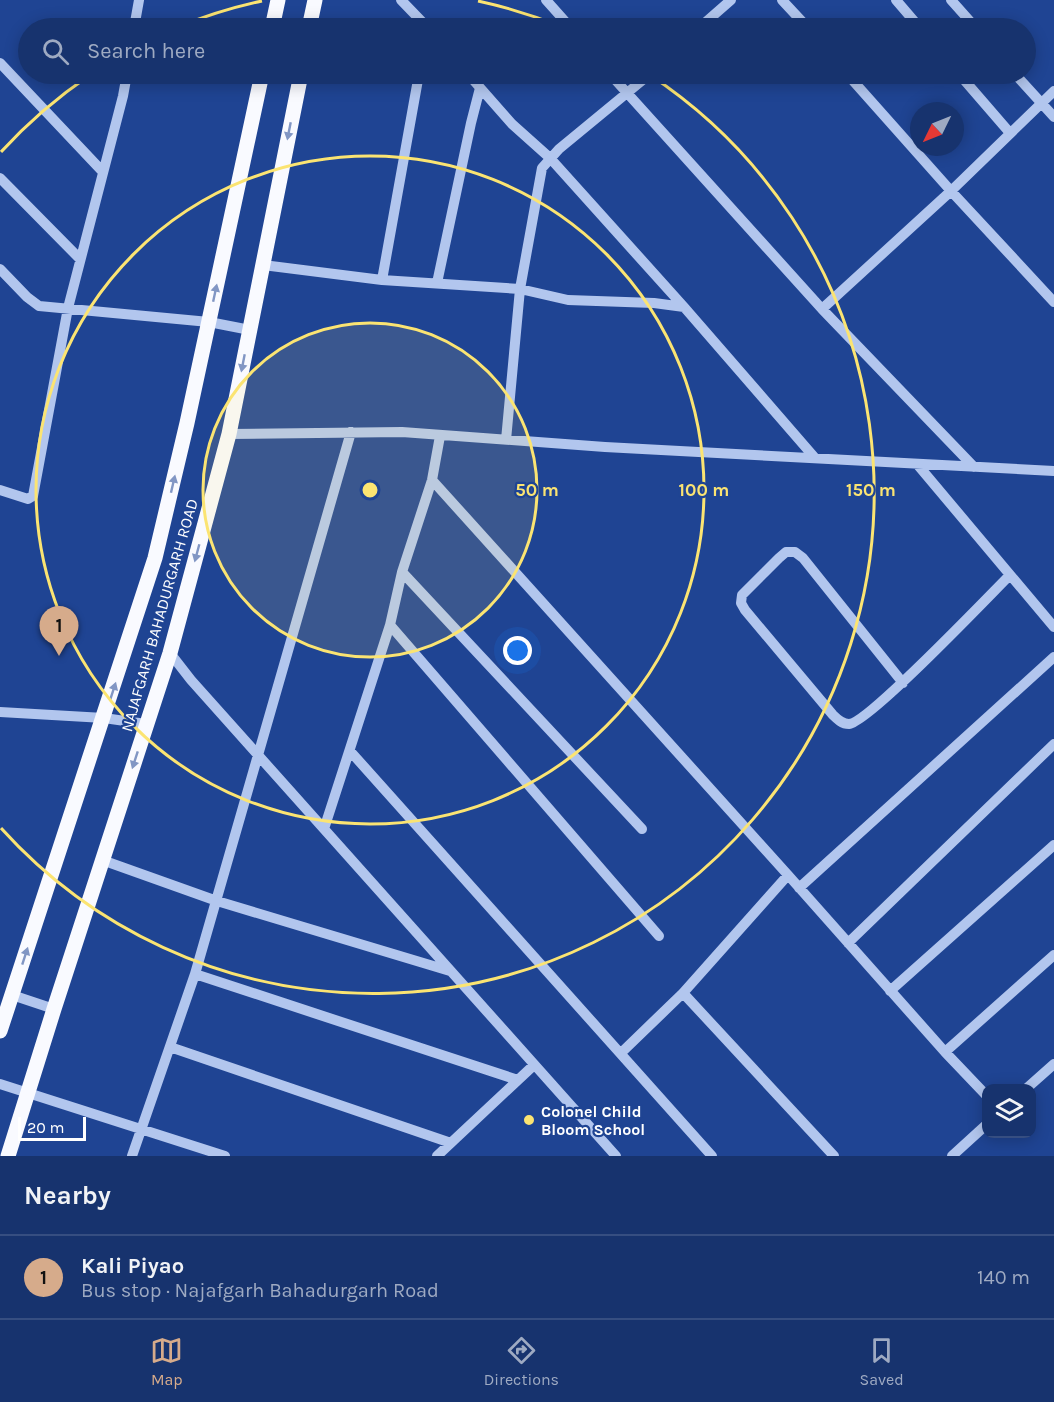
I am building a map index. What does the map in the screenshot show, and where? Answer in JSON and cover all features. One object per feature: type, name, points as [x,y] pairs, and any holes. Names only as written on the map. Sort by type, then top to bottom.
[{"type":"main road","points":[[274,18],[278,0]]},
{"type":"main road","points":[[311,18],[315,0]]},
{"type":"main road","name":"NAJAFGARH BAHADURGARH ROAD","points":[[0,1031],[155,558],[260,84]]},
{"type":"main road","name":"NAJAFGARH BAHADURGARH ROAD","points":[[8,1156],[170,653],[229,434],[298,84]]},
{"type":"street","points":[[136,18],[139,0]]},
{"type":"street","points":[[401,0],[418,18]]},
{"type":"street","points":[[546,0],[562,18]]},
{"type":"street","points":[[710,18],[730,0]]},
{"type":"street","points":[[782,0],[799,18]]},
{"type":"street","points":[[896,0],[911,18]]},
{"type":"street","points":[[951,0],[967,18]]},
{"type":"street","points":[[0,63],[18,82]]},
{"type":"street","points":[[20,84],[103,172]]},
{"type":"street","points":[[0,490],[28,499],[33,496],[68,308],[125,84]]},
{"type":"street","points":[[382,280],[417,84]]},
{"type":"street","points":[[477,84],[512,124],[550,158],[815,458]]},
{"type":"street","points":[[619,84],[822,309],[974,467]]},
{"type":"street","points":[[506,440],[520,290],[542,168],[550,158],[639,84]]},
{"type":"street","points":[[856,84],[1054,302]]},
{"type":"street","points":[[968,84],[1010,133]]},
{"type":"street","points":[[1024,84],[1054,117]]},
{"type":"street","points":[[437,283],[480,88]]},
{"type":"street","points":[[822,309],[951,191],[1054,91]]},
{"type":"street","points":[[0,178],[80,259]]},
{"type":"street","points":[[263,265],[382,280],[520,290],[568,300],[654,303],[684,307]]},
{"type":"street","points":[[0,269],[39,306],[209,322],[250,330]]},
{"type":"street","points":[[132,1156],[195,974],[351,432]]},
{"type":"street","points":[[229,434],[402,432],[1054,471]]},
{"type":"street","points":[[324,829],[390,625],[402,572],[432,480],[440,436]]},
{"type":"street","points":[[917,464],[1054,627]]},
{"type":"street","points":[[432,480],[945,1052],[982,1090]]},
{"type":"street","points":[[903,683],[804,558],[795,552],[786,552],[742,595],[741,603],[745,610],[832,715],[849,724],[859,719],[903,683],[1010,576]]},
{"type":"street","points":[[402,572],[642,830]]},
{"type":"street","points":[[390,625],[659,936]]},
{"type":"street","points":[[170,653],[616,1156]]},
{"type":"street","points":[[799,888],[1054,657]]},
{"type":"street","points":[[0,711],[104,718],[146,724]]},
{"type":"street","points":[[848,943],[1054,744]]},
{"type":"street","points":[[350,751],[712,1156]]},
{"type":"street","points":[[890,990],[1054,845]]},
{"type":"street","points":[[102,860],[217,901],[450,971]]},
{"type":"street","points":[[621,1053],[683,993],[788,875]]},
{"type":"street","points":[[945,1052],[1054,955]]},
{"type":"street","points":[[195,974],[518,1080]]},
{"type":"street","points":[[683,993],[834,1156]]},
{"type":"street","points":[[12,995],[54,1009]]},
{"type":"street","points":[[170,1047],[451,1143]]},
{"type":"street","points":[[1032,1084],[1054,1064]]},
{"type":"street","points":[[437,1156],[534,1065]]},
{"type":"street","points":[[0,1084],[225,1156]]},
{"type":"street","points":[[952,1156],[982,1129]]},
{"type":"place","name":"Kali Piyao","points":[[59,656]]},
{"type":"place","name":"Colonel Child Bloom School","points":[[529,1120]]}]
